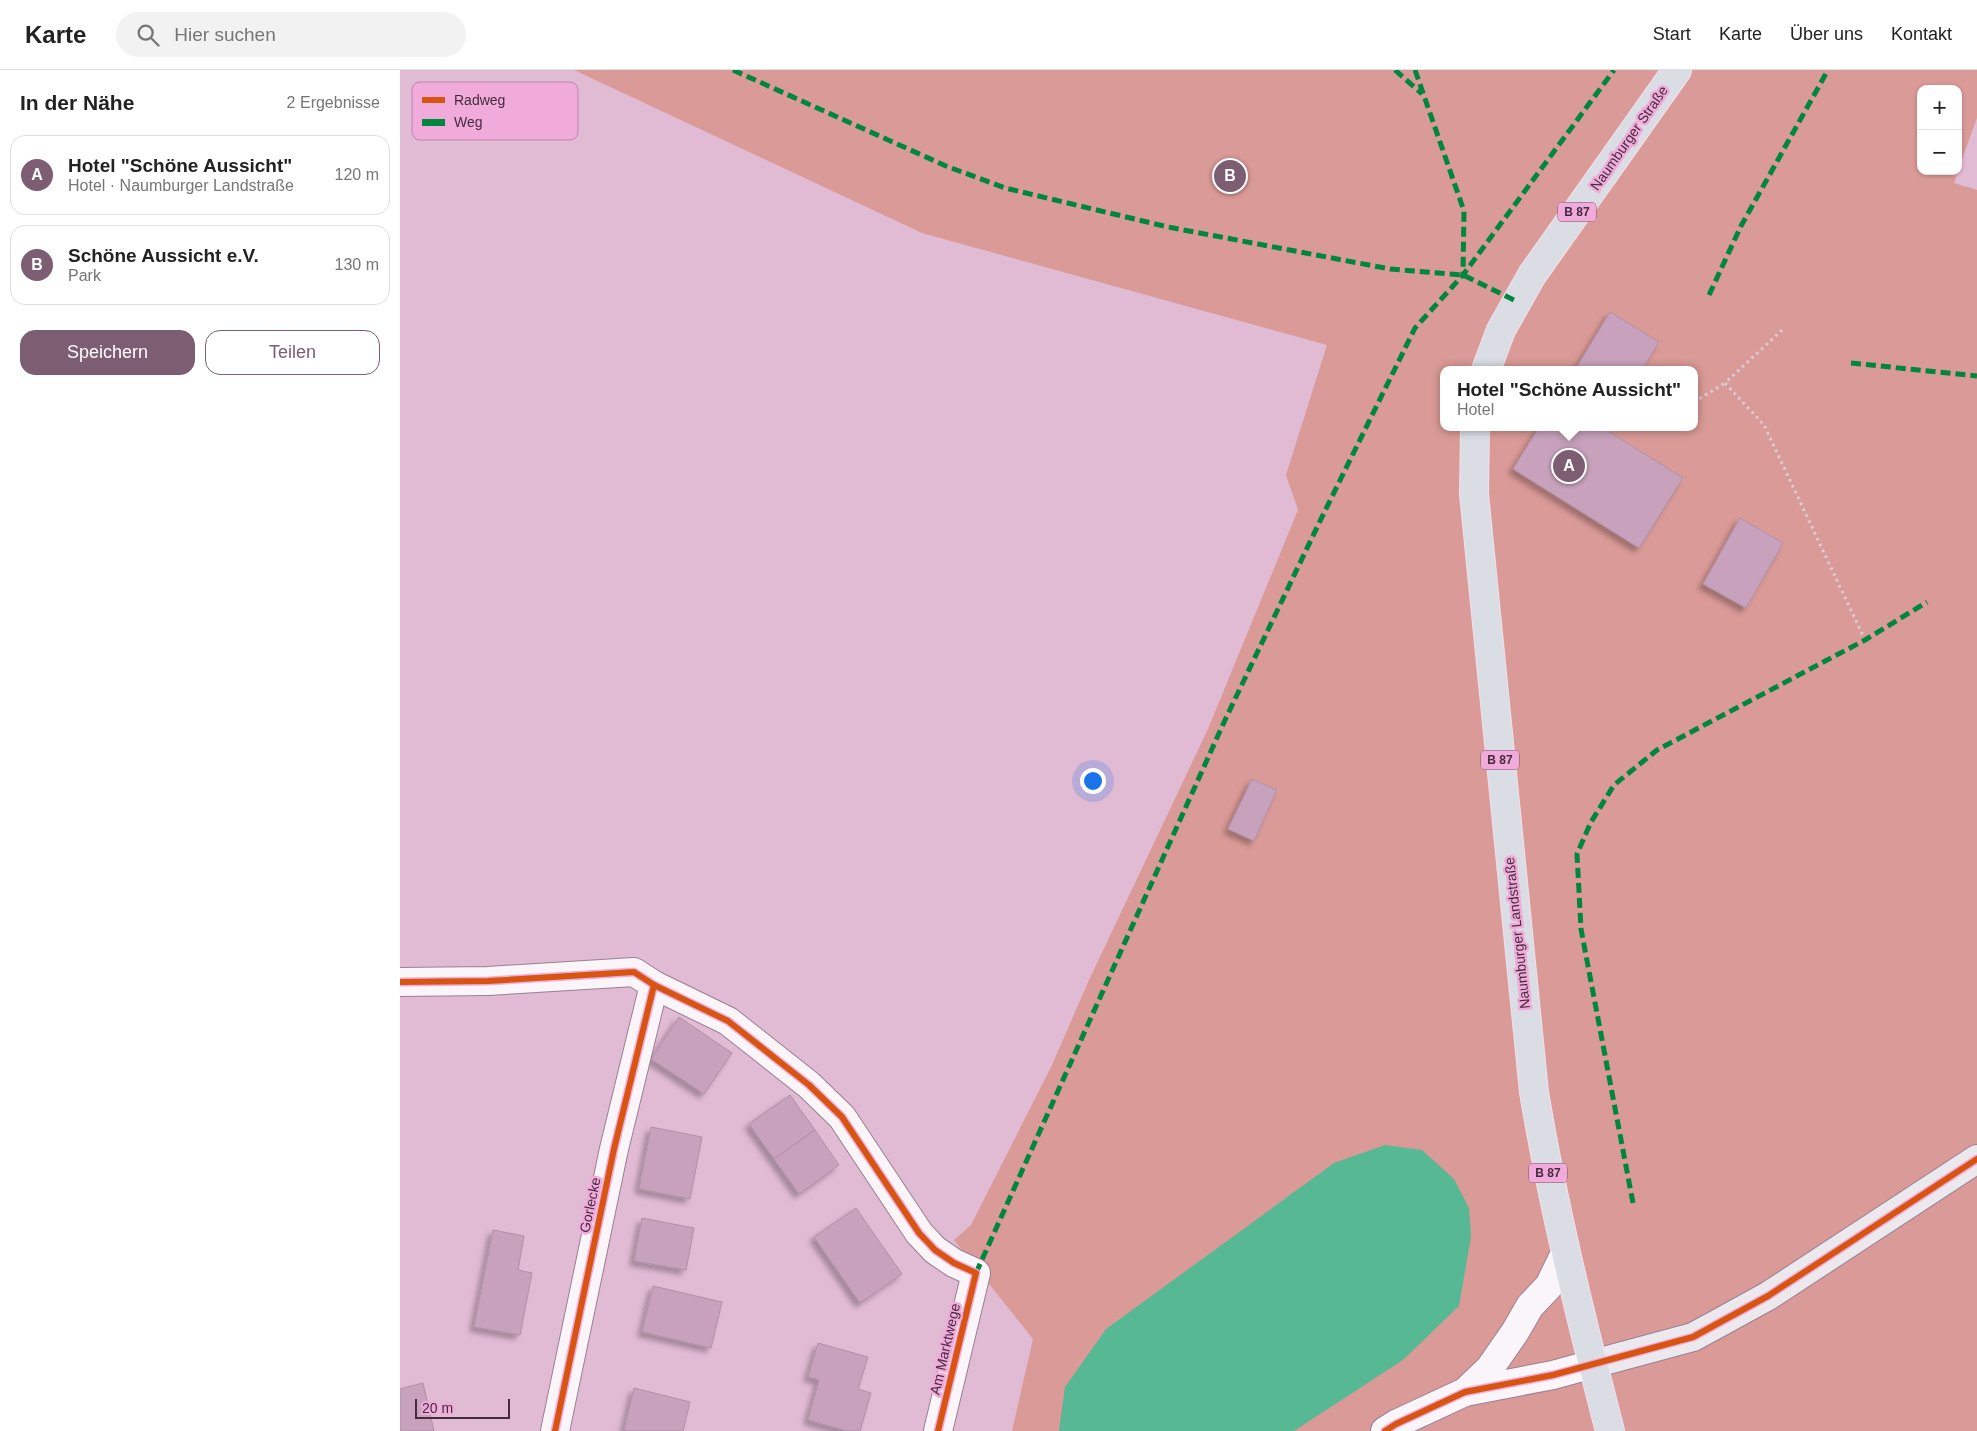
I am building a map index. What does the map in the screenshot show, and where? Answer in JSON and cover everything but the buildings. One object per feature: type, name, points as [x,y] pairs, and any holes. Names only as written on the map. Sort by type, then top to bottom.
[{"type":"main road","name":"Naumburger Straße","points":[[1487,365],[1501,330],[1532,275],[1677,70]]},
{"type":"main road","name":"Naumburger Landstraße","points":[[1476,431],[1474,494],[1534,1092],[1547,1169],[1610,1431]]},
{"type":"street","points":[[400,982],[488,981],[634,972],[654,985]]},
{"type":"street","name":"Am Marktwege","points":[[654,985],[728,1021],[809,1085],[842,1117],[919,1233],[935,1250],[954,1263],[976,1273],[938,1431]]},
{"type":"street","name":"Gorlecke","points":[[555,1431],[614,1148],[654,985]]},
{"type":"street","points":[[1384,1431],[1465,1392],[1553,1375],[1693,1337],[1768,1296],[1977,1158]]},
{"type":"street","points":[[1465,1392],[1490,1368],[1530,1306],[1549,1286],[1566,1253]]},
{"type":"path","points":[[1698,400],[1725,383],[1782,330]]},
{"type":"path","points":[[1725,383],[1764,425],[1865,640]]},
{"type":"shaded area","points":[[574,70],[1977,70],[1977,118],[1962,159],[1962,85],[1917,85],[1917,175],[1957,175],[1954,183],[1977,190],[1977,1431],[1012,1431],[1033,1339],[954,1240],[971,1225],[1052,1065],[1089,980],[1208,729],[1298,510],[1286,475],[1327,345],[922,233]]},
{"type":"shaded area","points":[[1385,1145],[1422,1150],[1454,1179],[1469,1208],[1471,1237],[1459,1306],[1403,1360],[1294,1431],[1059,1431],[1065,1387],[1106,1329],[1334,1163]]},
{"type":"marked path","points":[[733,70],[946,166],[1005,188],[1168,227],[1390,269],[1463,275],[1516,301]]},
{"type":"marked path","points":[[1395,70],[1422,94]]},
{"type":"marked path","points":[[1415,70],[1464,211],[1463,274]]},
{"type":"marked path","points":[[976,1273],[1225,720],[1415,328],[1463,275],[1614,70]]},
{"type":"marked path","points":[[1709,295],[1741,226],[1828,70]]},
{"type":"marked path","points":[[1851,363],[1977,376]]},
{"type":"marked path","points":[[1633,1203],[1581,929],[1577,854],[1591,822],[1614,785],[1657,750],[1865,640],[1927,602]]},
{"type":"cycle path","points":[[400,982],[488,981],[634,972],[654,985],[728,1021],[809,1085],[842,1117],[919,1233],[935,1250],[954,1263],[976,1273],[938,1431]]},
{"type":"cycle path","points":[[555,1431],[614,1149],[654,985]]},
{"type":"cycle path","points":[[1385,1431],[1465,1392],[1553,1375],[1693,1337],[1768,1296],[1977,1159]]},
{"type":"place","name":"Schöne Aussicht e.V.","points":[[1230,176]]},
{"type":"place","name":"Hotel \"Schöne Aussicht\"","points":[[1569,466]]}]
